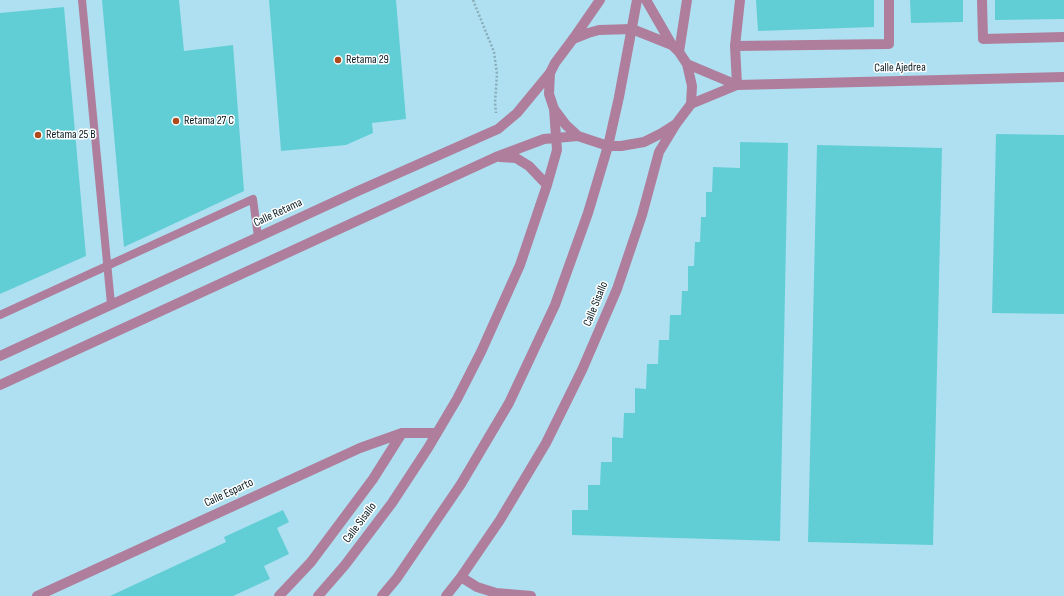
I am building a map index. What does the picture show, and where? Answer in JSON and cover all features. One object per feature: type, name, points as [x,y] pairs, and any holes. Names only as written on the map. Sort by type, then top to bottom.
[{"type":"street","name":"Calle Retama","points":[[0,356],[111,304],[498,129],[517,113],[550,73],[555,63],[600,0]]},
{"type":"street","points":[[382,596],[397,578],[461,484],[509,403],[555,304],[588,213],[608,146],[619,98],[637,0]]},
{"type":"street","points":[[646,0],[687,64],[692,86],[691,104]]},
{"type":"street","points":[[676,49],[687,0]]},
{"type":"street","points":[[737,85],[735,46],[740,0]]},
{"type":"street","points":[[735,46],[889,44],[889,0]]},
{"type":"street","points":[[982,0],[983,39],[1064,37]]},
{"type":"street","points":[[573,39],[599,30],[632,29],[676,49]]},
{"type":"street","name":"Calle Ajedrea","points":[[687,64],[737,85]]},
{"type":"street","points":[[550,73],[549,94],[554,109],[566,125],[578,136]]},
{"type":"street","name":"Calle Ajedrea","points":[[691,104],[737,85],[1064,77]]},
{"type":"street","name":"Calle Sisallo","points":[[446,596],[461,577],[500,520],[546,443],[582,370],[616,289],[642,215],[659,152],[676,124],[691,104]]},
{"type":"street","name":"Calle Sisallo","points":[[318,596],[345,565],[392,503],[457,399],[501,308],[520,264],[547,184],[557,150],[554,109]]},
{"type":"street","points":[[0,384],[496,156],[544,139],[578,136],[608,146],[644,142],[662,134],[676,124]]},
{"type":"street","points":[[496,156],[516,158],[530,166],[547,184]]},
{"type":"street","name":"Calle Sisallo","points":[[279,596],[310,562],[374,479],[402,433]]},
{"type":"street","name":"Calle Esparto","points":[[38,596],[360,448],[402,433],[437,433]]},
{"type":"street","points":[[461,577],[477,587],[496,593],[531,596]]},
{"type":"lane","points":[[82,0],[111,304]]},
{"type":"lane","points":[[0,315],[253,199],[258,237]]},
{"type":"path","points":[[473,0],[494,52],[497,74],[495,102],[498,129]]},
{"type":"shaded area","points":[[0,0],[1064,0],[1064,596],[0,596]]},
{"type":"building","name":"Retama 27 C","points":[[102,0],[179,0],[184,51],[233,45],[244,191],[124,247]]},
{"type":"building","name":"Retama 29","points":[[269,0],[396,0],[406,119],[372,123],[373,133],[346,145],[281,151]]},
{"type":"building","points":[[756,0],[874,0],[874,27],[758,31]]},
{"type":"building","points":[[910,0],[963,0],[963,22],[911,23]]},
{"type":"building","points":[[995,0],[1064,0],[1064,19],[995,20]]},
{"type":"building","name":"Retama 25 B","points":[[64,7],[86,256],[0,294],[0,13]]},
{"type":"building","points":[[996,134],[1064,135],[1064,314],[992,313]]},
{"type":"building","points":[[740,142],[788,143],[780,541],[572,535],[572,510],[588,510],[588,485],[600,485],[601,462],[612,462],[612,437],[623,438],[624,413],[635,413],[635,388],[646,389],[647,364],[658,364],[659,340],[669,340],[670,315],[681,315],[682,291],[688,291],[688,266],[694,266],[695,242],[700,242],[701,217],[706,217],[706,192],[712,192],[713,167],[740,168]]},
{"type":"building","points":[[817,145],[942,148],[933,545],[808,542]]},
{"type":"building","points":[[283,510],[289,522],[277,528],[289,554],[264,566],[270,579],[233,596],[110,596],[226,542],[224,537]]},
{"type":"place","name":"Retama 29","points":[[338,60]]},
{"type":"place","name":"Retama 27 C","points":[[176,121]]},
{"type":"place","name":"Retama 25 B","points":[[38,135]]}]
